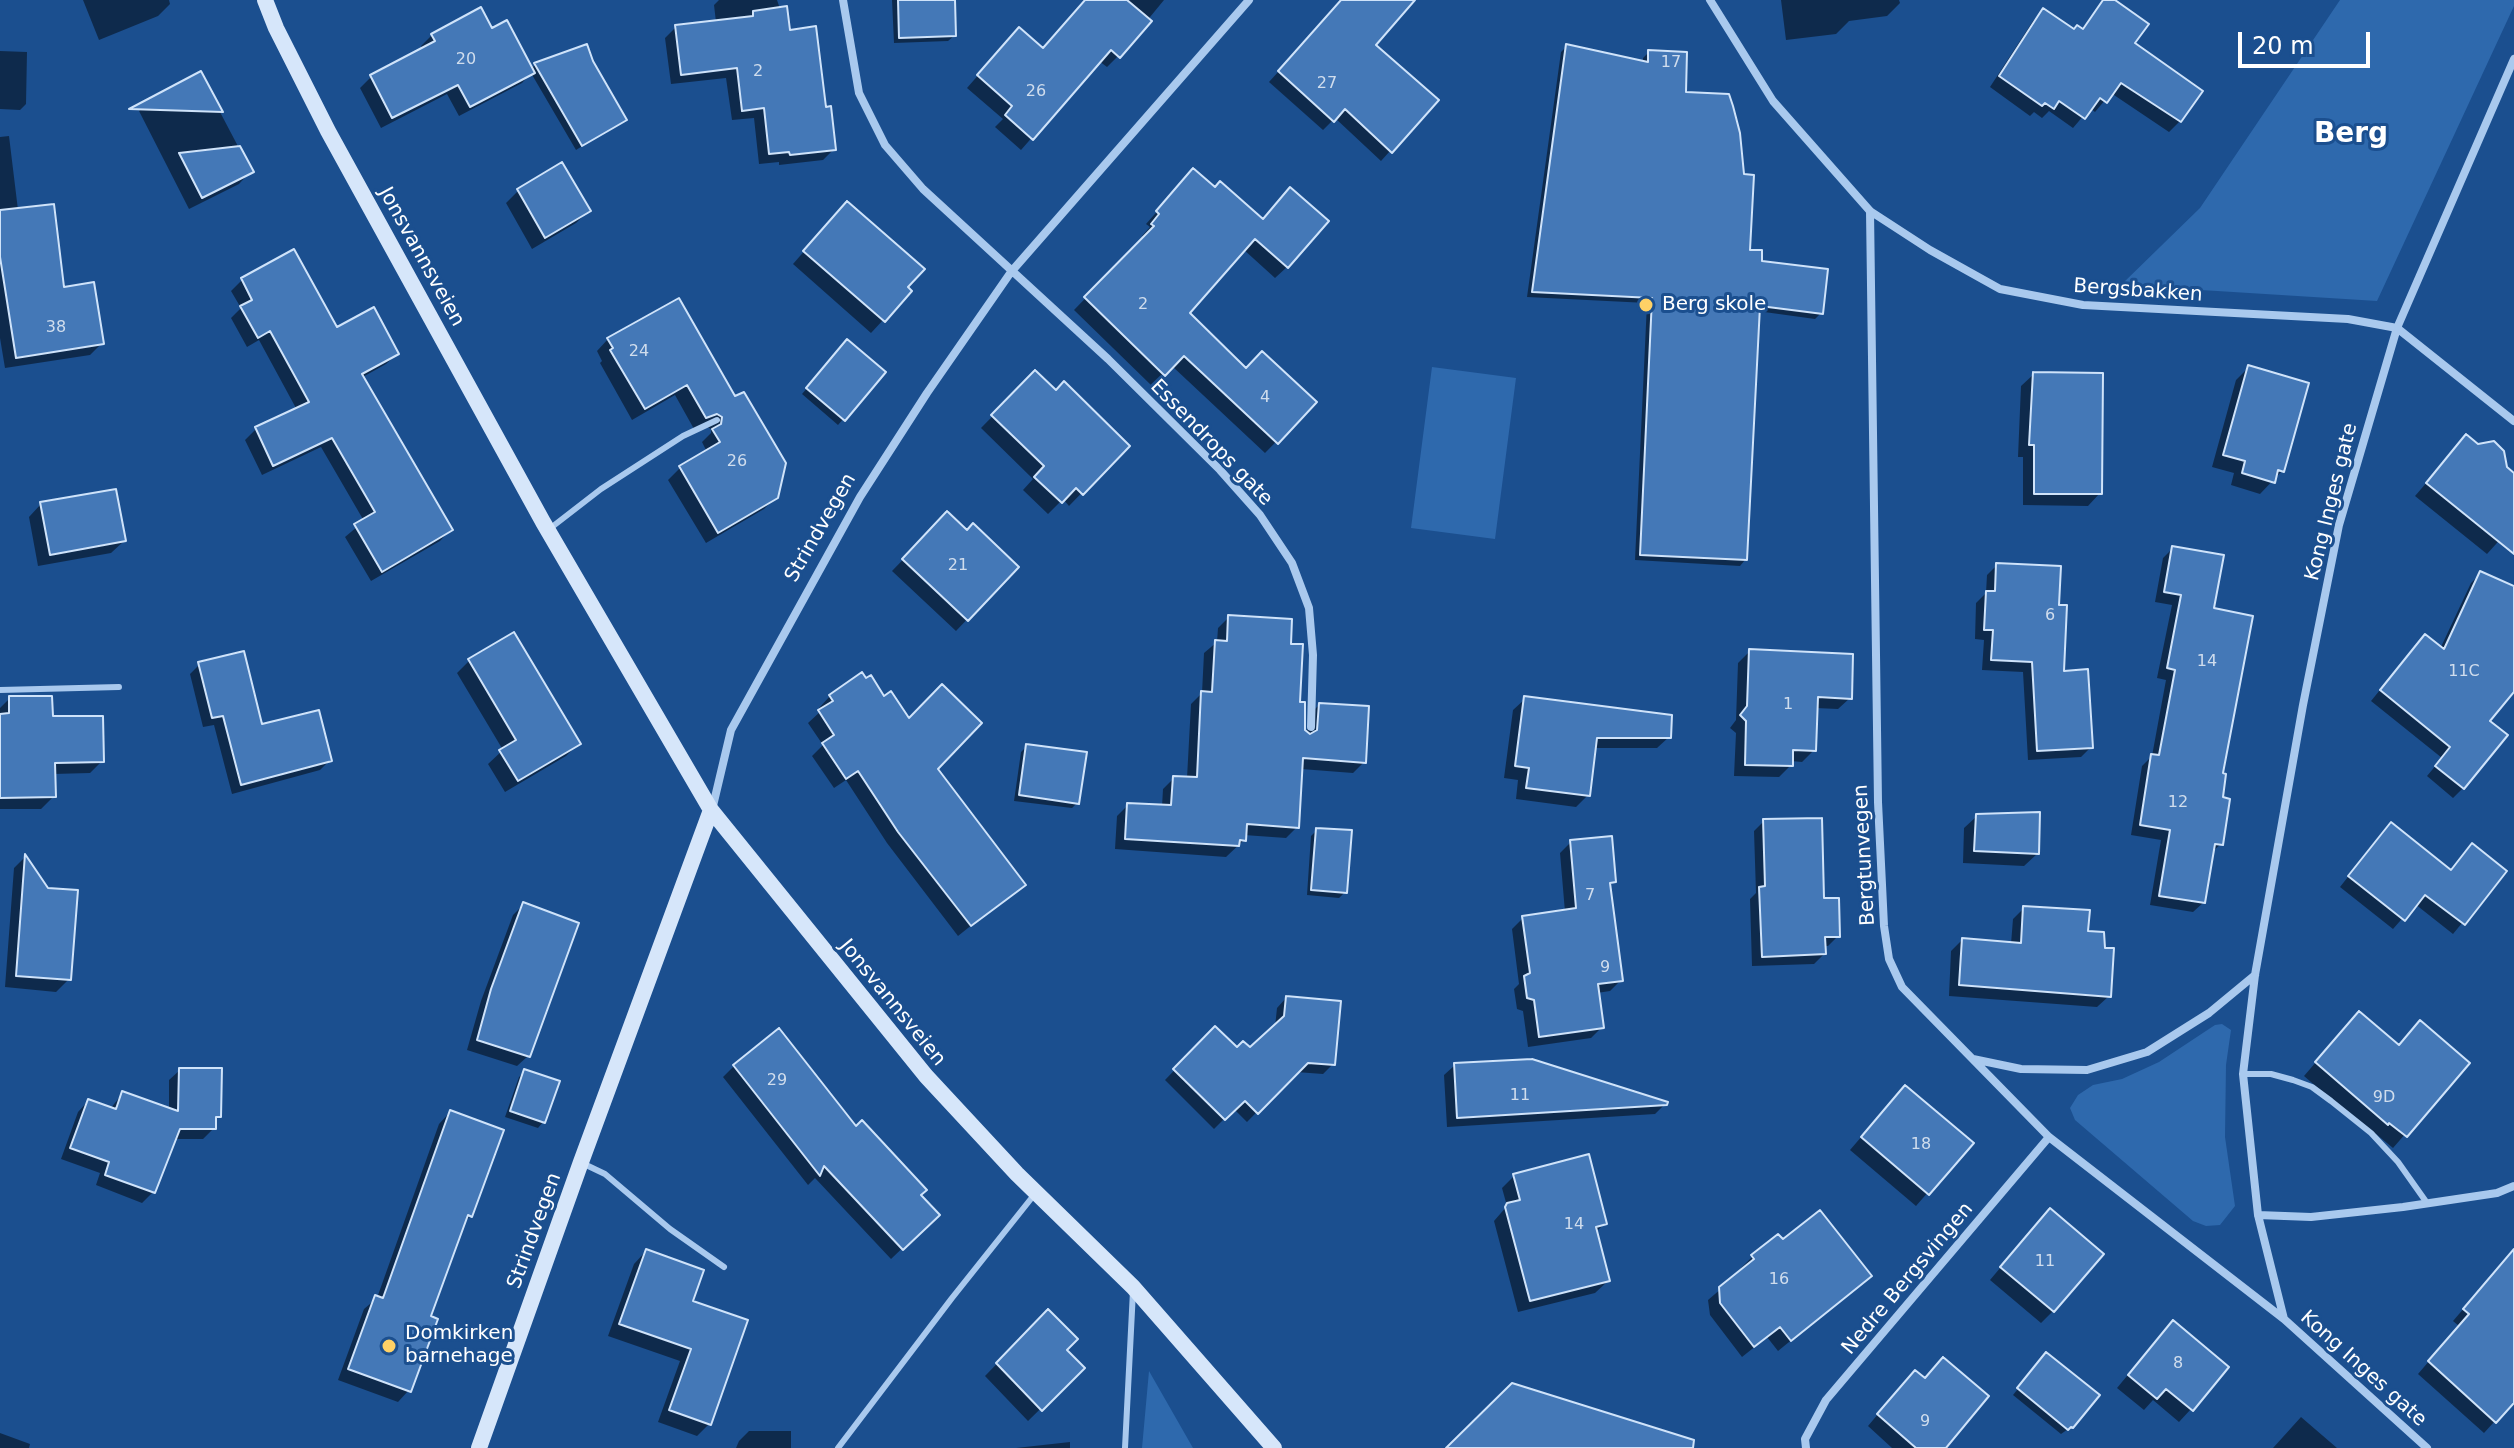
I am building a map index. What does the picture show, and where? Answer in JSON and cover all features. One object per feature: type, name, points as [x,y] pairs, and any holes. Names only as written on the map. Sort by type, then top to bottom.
[{"type":"street","name":"Jonsvannsveien","points":[[265,0],[328,131],[548,530],[711,810],[926,1076],[1036,1192],[1133,1287],[1274,1448]]},
{"type":"street","name":"Essendrops gate","points":[[843,0],[859,93],[885,145],[923,189],[1108,359],[1220,470],[1260,515],[1292,563],[1309,608],[1313,655],[1311,727]]},
{"type":"street","name":"Strindvegen","points":[[479,1448],[711,810],[731,730],[853,510],[927,393],[1011,272],[1249,0]]},
{"type":"street","name":"Bergsbakken","points":[[1710,0],[1773,101],[1870,211],[1930,250],[2000,289],[2083,305],[2348,319],[2397,328],[2514,421]]},
{"type":"street","name":"Kong Inges gate","points":[[2427,1448],[2284,1319],[2258,1215],[2243,1074],[2255,975],[2339,525],[2397,328],[2514,59]]},
{"type":"street","name":"Bergtunvegen","points":[[1870,211],[1877,786],[1884,926],[1889,959],[1902,987],[2049,1137],[2284,1319]]},
{"type":"street","points":[[1972,1059],[2021,1069],[2087,1070],[2132,1057],[2147,1052],[2209,1013],[2255,975]]},
{"type":"street","name":"Nedre Bergsvingen","points":[[1806,1448],[1805,1439],[1826,1400],[2049,1137]]},
{"type":"street","points":[[2258,1215],[2311,1217],[2497,1193],[2514,1186]]},
{"type":"lane","points":[[548,530],[601,489],[683,436],[717,420]]},
{"type":"lane","points":[[0,690],[119,687]]},
{"type":"lane","points":[[2243,1074],[2271,1074],[2312,1087],[2371,1133],[2398,1162],[2427,1203]]},
{"type":"lane","name":"Strindvegen","points":[[581,1162],[605,1174],[670,1229],[724,1267]]},
{"type":"lane","points":[[838,1448],[1036,1192]]},
{"type":"lane","points":[[1125,1448],[1133,1287]]},
{"type":"shaded area","points":[[2340,0],[2514,0],[2514,6],[2377,301],[2121,285],[2200,208]]},
{"type":"shaded area","points":[[1432,367],[1516,378],[1495,539],[1411,528]]},
{"type":"shaded area","points":[[2222,1024],[2231,1030],[2226,1065],[2225,1137],[2235,1206],[2220,1225],[2206,1226],[2193,1221],[2075,1120],[2070,1108],[2078,1095],[2093,1085],[2122,1079],[2159,1062],[2215,1025]]},
{"type":"shaded area","points":[[1149,1371],[1193,1448],[1142,1448]]},
{"type":"building","points":[[898,0],[955,0],[956,36],[899,38]]},
{"type":"building","points":[[1085,0],[1127,0],[1152,21],[1120,58],[1111,50],[1033,140],[1005,115],[1012,106],[977,75],[1019,27],[1043,48]]},
{"type":"building","points":[[1341,0],[1415,0],[1376,45],[1439,100],[1392,153],[1345,109],[1334,122],[1278,71]]},
{"type":"building","points":[[2103,0],[2115,0],[2149,24],[2135,43],[2203,91],[2181,122],[2121,83],[2107,103],[2100,98],[2085,119],[2059,101],[2054,109],[2045,103],[2042,106],[1999,76],[2043,8],[2074,29],[2077,25],[2083,29]]},
{"type":"building","points":[[787,6],[790,30],[816,26],[826,107],[831,106],[836,150],[769,154],[764,108],[742,111],[737,68],[681,75],[675,25],[753,16],[753,11]]},
{"type":"building","points":[[481,7],[492,28],[507,20],[535,73],[470,107],[458,85],[392,118],[370,75],[435,41],[431,34]]},
{"type":"building","points":[[587,44],[593,61],[627,120],[582,146],[534,63]]},
{"type":"building","points":[[1566,44],[1648,62],[1648,50],[1687,52],[1686,92],[1729,94],[1733,106],[1740,133],[1744,174],[1754,175],[1750,250],[1762,250],[1762,261],[1828,269],[1823,314],[1760,306],[1747,560],[1640,555],[1652,298],[1532,292]]},
{"type":"building","points":[[201,71],[223,112],[129,109]]},
{"type":"building","points":[[240,146],[254,172],[202,198],[179,153]]},
{"type":"building","points":[[562,162],[591,211],[545,238],[517,189]]},
{"type":"building","points":[[1193,168],[1215,187],[1220,181],[1263,219],[1290,187],[1329,221],[1288,268],[1255,239],[1190,313],[1246,368],[1262,351],[1317,402],[1278,444],[1184,356],[1165,376],[1084,297],[1154,226],[1151,224],[1159,214],[1156,211]]},
{"type":"building","points":[[847,201],[925,269],[908,287],[912,291],[885,322],[803,251]]},
{"type":"building","points":[[54,204],[64,287],[94,282],[104,344],[16,358],[0,257],[0,210]]},
{"type":"building","points":[[294,249],[337,327],[374,307],[399,354],[362,374],[453,530],[382,572],[354,524],[375,512],[332,438],[273,466],[255,427],[309,402],[270,331],[258,338],[240,306],[252,300],[241,278]]},
{"type":"building","points":[[679,298],[735,396],[744,392],[786,463],[778,498],[718,533],[679,466],[720,442],[712,429],[721,424],[722,417],[717,414],[706,418],[687,385],[645,409],[610,350],[613,348],[607,338]]},
{"type":"building","points":[[847,339],[886,372],[845,421],[806,388]]},
{"type":"building","points":[[2248,365],[2309,383],[2284,472],[2278,470],[2275,483],[2242,473],[2245,461],[2223,455]]},
{"type":"building","points":[[1035,370],[1056,390],[1064,381],[1130,446],[1083,495],[1076,488],[1062,503],[1034,477],[1044,466],[991,415]]},
{"type":"building","points":[[2033,372],[2103,373],[2102,494],[2034,494],[2034,445],[2029,445]]},
{"type":"building","points":[[2466,434],[2478,444],[2494,441],[2504,451],[2507,467],[2514,473],[2514,554],[2426,483]]},
{"type":"building","points":[[116,489],[126,541],[50,555],[40,502]]},
{"type":"building","points":[[947,511],[967,530],[973,523],[1019,567],[968,621],[902,559]]},
{"type":"building","points":[[2172,546],[2224,555],[2214,608],[2253,616],[2223,773],[2226,774],[2223,797],[2230,799],[2223,845],[2215,844],[2205,903],[2159,896],[2170,830],[2140,825],[2151,754],[2159,755],[2175,670],[2167,668],[2181,595],[2164,592]]},
{"type":"building","points":[[1996,563],[2061,566],[2059,605],[2067,605],[2064,671],[2088,669],[2093,748],[2037,751],[2032,662],[1991,660],[1993,630],[1984,630],[1986,591],[1995,591]]},
{"type":"building","points":[[2480,571],[2514,586],[2514,692],[2490,721],[2508,735],[2464,789],[2435,766],[2450,747],[2380,690],[2425,634],[2444,649]]},
{"type":"building","points":[[1228,615],[1292,619],[1291,644],[1303,644],[1300,702],[1305,702],[1305,730],[1310,734],[1317,730],[1319,703],[1369,706],[1366,763],[1303,758],[1299,828],[1247,824],[1246,841],[1240,840],[1239,846],[1125,839],[1127,803],[1171,805],[1173,776],[1197,777],[1201,691],[1212,692],[1215,640],[1227,641]]},
{"type":"building","points":[[514,632],[581,744],[518,781],[499,750],[516,740],[468,659]]},
{"type":"building","points":[[1749,649],[1853,654],[1852,699],[1818,697],[1816,751],[1793,750],[1793,766],[1745,765],[1746,721],[1740,715],[1747,706]]},
{"type":"building","points":[[244,651],[262,724],[319,710],[332,761],[241,785],[223,716],[212,718],[198,662]]},
{"type":"building","points":[[862,672],[866,678],[871,675],[884,696],[891,691],[909,718],[942,684],[982,723],[938,769],[1026,885],[971,926],[898,832],[858,771],[846,779],[822,743],[834,735],[818,710],[833,701],[829,695]]},
{"type":"building","points":[[9,696],[52,696],[53,716],[103,716],[104,762],[55,763],[56,797],[0,798],[0,714],[9,713]]},
{"type":"building","points":[[1524,696],[1672,715],[1671,738],[1597,738],[1590,796],[1526,788],[1529,768],[1515,766]]},
{"type":"building","points":[[1026,744],[1087,752],[1079,804],[1019,795]]},
{"type":"building","points":[[2040,812],[2039,854],[1974,851],[1976,814]]},
{"type":"building","points":[[1822,818],[1824,898],[1839,898],[1840,937],[1825,937],[1826,954],[1762,957],[1759,887],[1765,886],[1763,819]]},
{"type":"building","points":[[2391,822],[2451,870],[2472,843],[2507,871],[2465,925],[2425,895],[2405,921],[2348,876]]},
{"type":"building","points":[[1316,828],[1352,830],[1347,893],[1311,890]]},
{"type":"building","points":[[1612,836],[1616,882],[1610,883],[1623,981],[1598,984],[1604,1028],[1539,1037],[1534,1000],[1527,998],[1524,976],[1530,973],[1522,916],[1576,908],[1570,840]]},
{"type":"building","points":[[25,854],[48,888],[78,890],[71,980],[16,976]]},
{"type":"building","points":[[523,902],[579,923],[530,1057],[477,1040],[491,989]]},
{"type":"building","points":[[2023,906],[2090,910],[2088,931],[2104,932],[2105,948],[2114,948],[2111,997],[1959,985],[1962,938],[2021,943]]},
{"type":"building","points":[[1286,996],[1341,1001],[1335,1065],[1308,1063],[1258,1114],[1245,1101],[1225,1120],[1173,1069],[1215,1026],[1237,1047],[1243,1041],[1250,1047],[1284,1016]]},
{"type":"building","points":[[2359,1011],[2399,1045],[2420,1020],[2470,1063],[2407,1137],[2388,1125],[2315,1062]]},
{"type":"building","points":[[779,1028],[856,1126],[862,1120],[927,1190],[921,1195],[940,1215],[903,1250],[824,1166],[820,1176],[733,1065]]},
{"type":"building","points":[[1532,1059],[1668,1102],[1667,1105],[1457,1118],[1454,1063]]},
{"type":"building","points":[[179,1068],[222,1068],[221,1117],[216,1117],[216,1129],[180,1129],[155,1193],[105,1175],[109,1162],[70,1148],[88,1099],[116,1109],[122,1091],[178,1111]]},
{"type":"building","points":[[524,1069],[560,1081],[545,1123],[510,1111]]},
{"type":"building","points":[[1905,1085],[1974,1143],[1929,1195],[1861,1137]]},
{"type":"building","points":[[450,1110],[504,1130],[472,1217],[468,1215],[431,1316],[438,1319],[411,1392],[348,1369],[375,1295],[383,1298]]},
{"type":"building","points":[[1589,1154],[1607,1224],[1596,1227],[1610,1281],[1530,1301],[1505,1207],[1507,1203],[1520,1200],[1513,1174]]},
{"type":"building","points":[[2050,1208],[2104,1254],[2054,1312],[2000,1267]]},
{"type":"building","points":[[1820,1210],[1872,1276],[1791,1341],[1780,1327],[1754,1347],[1720,1303],[1719,1287],[1754,1259],[1751,1255],[1778,1234],[1783,1239]]},
{"type":"building","points":[[646,1249],[704,1270],[693,1301],[748,1320],[711,1425],[669,1410],[691,1349],[619,1324]]},
{"type":"building","points":[[2514,1249],[2514,1403],[2496,1423],[2428,1361],[2469,1314],[2463,1309]]},
{"type":"building","points":[[1048,1309],[1078,1339],[1067,1350],[1085,1368],[1042,1411],[996,1363]]},
{"type":"building","points":[[2173,1320],[2229,1367],[2193,1411],[2166,1389],[2157,1399],[2128,1375]]},
{"type":"building","points":[[2046,1352],[2100,1395],[2068,1430],[2017,1388]]},
{"type":"building","points":[[1943,1357],[1989,1396],[1946,1448],[1916,1448],[1877,1414],[1915,1370],[1925,1378]]},
{"type":"building","points":[[1512,1383],[1694,1440],[1693,1448],[1446,1448]]},
{"type":"place","name":"Berg skole","points":[[1646,305]]},
{"type":"place","name":"Domkirken barnehage","points":[[389,1346]]},
{"type":"district","name":"Berg","points":[[2351,135]]}]
